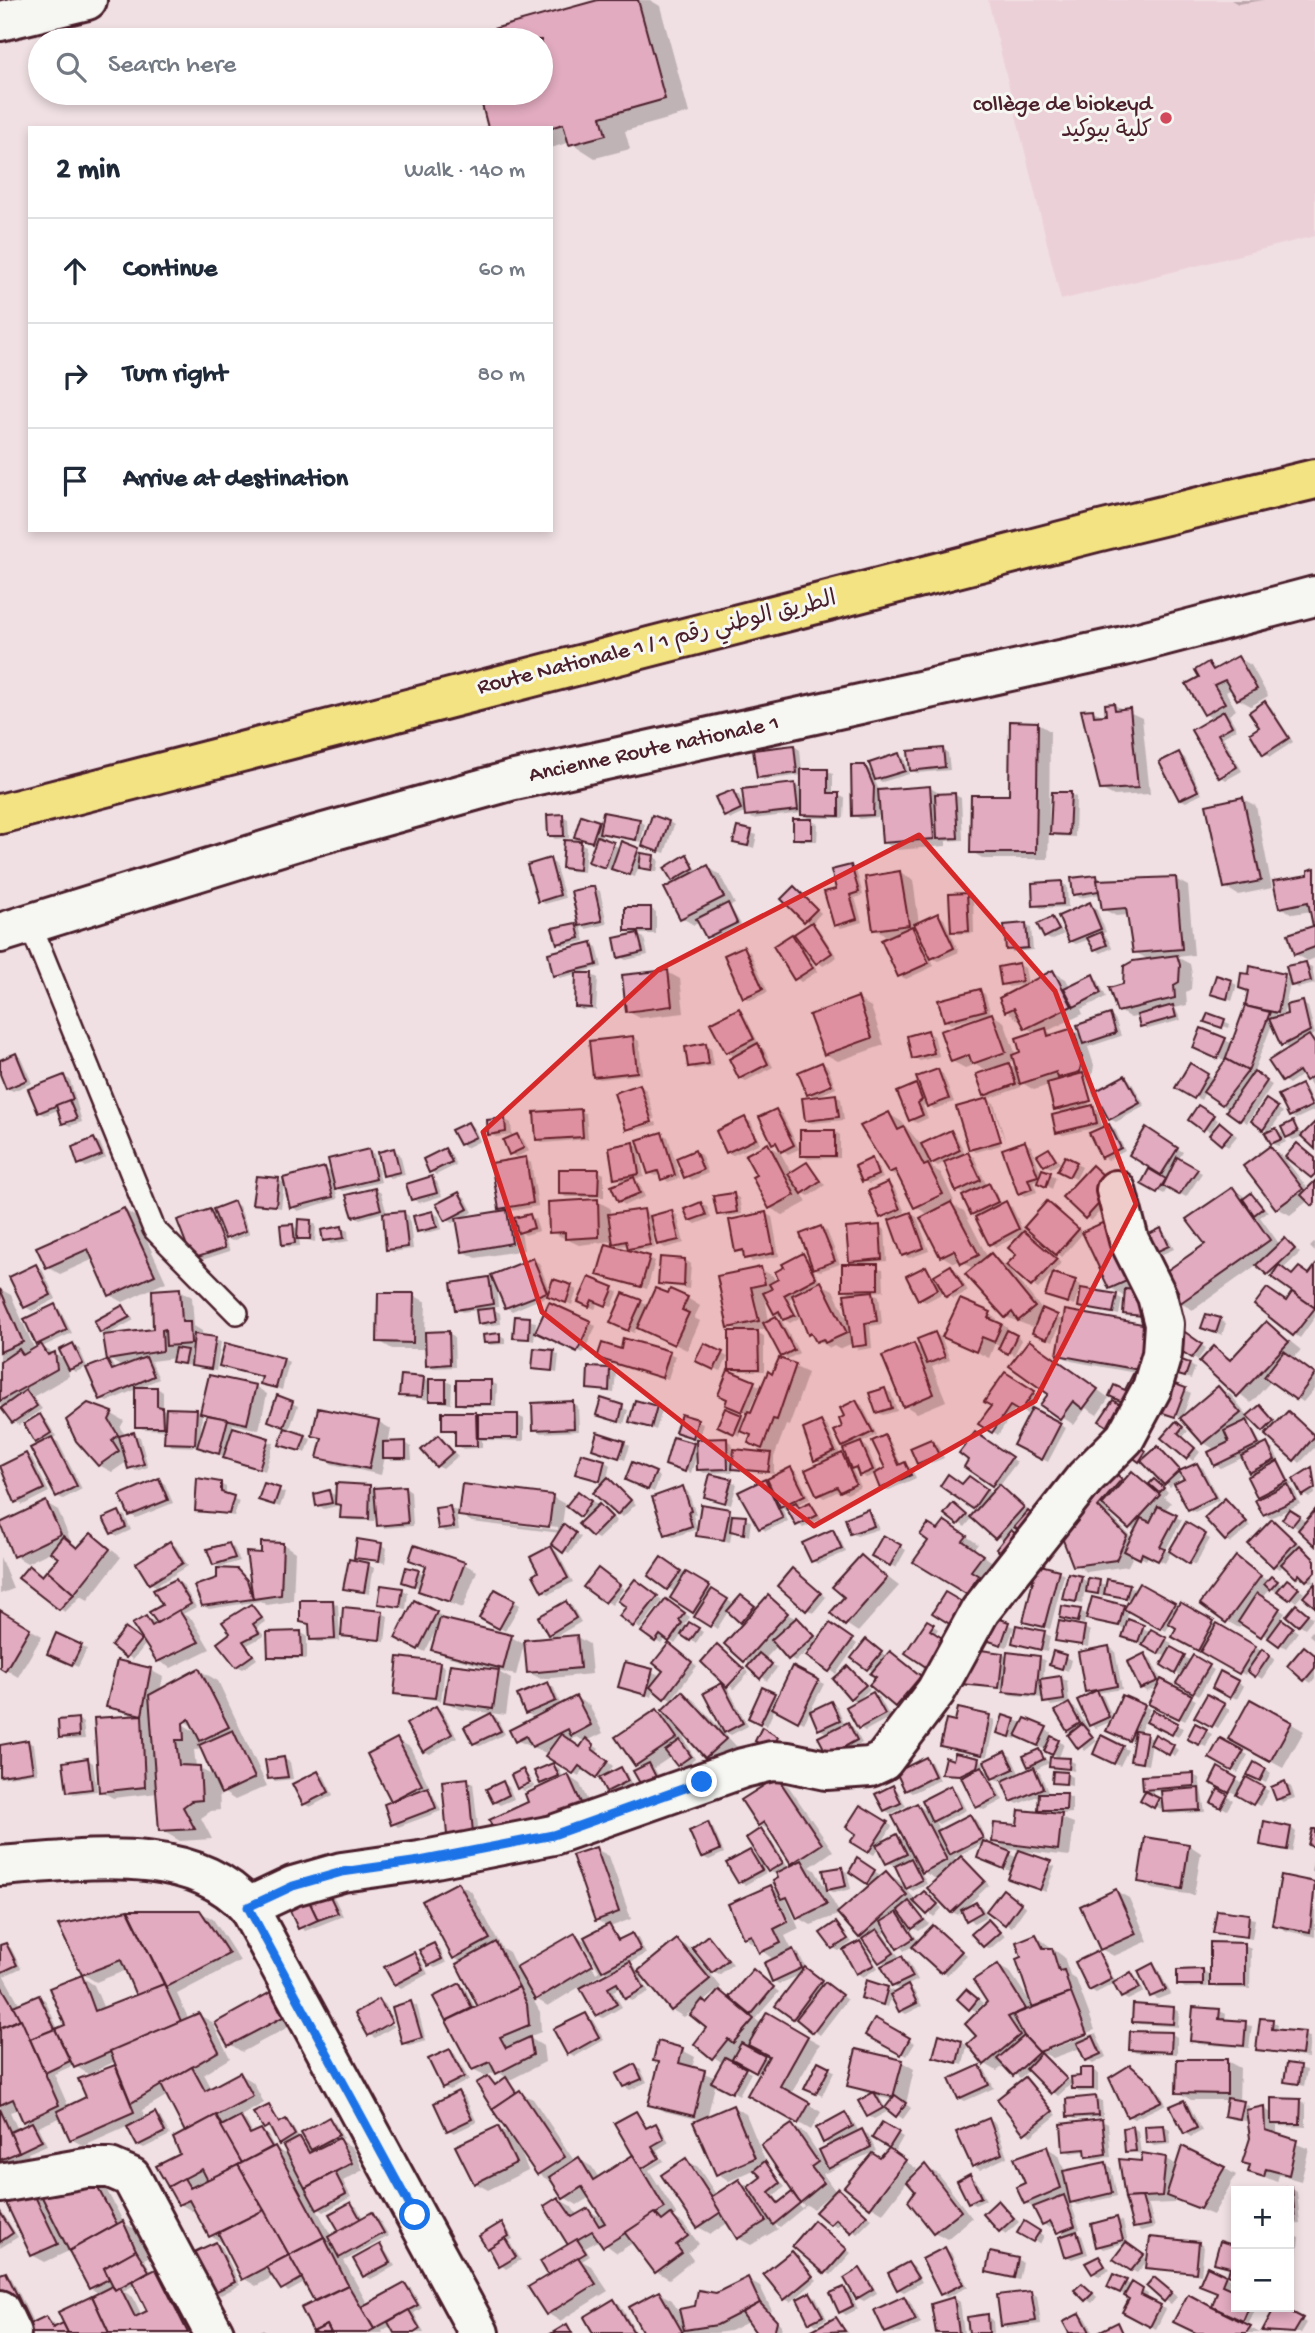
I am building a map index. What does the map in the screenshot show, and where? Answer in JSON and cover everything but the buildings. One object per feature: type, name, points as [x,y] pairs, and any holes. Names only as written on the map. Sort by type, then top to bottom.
[{"type":"main road","name":"Route Nationale 1 / الطريق الوطني رقم 1","points":[[0,814],[1056,542],[1315,479]]},
{"type":"street","points":[[0,21],[87,0]]},
{"type":"street","name":"Ancienne Route nationale 1","points":[[15,928],[306,838],[510,781],[1124,646],[1315,596]]},
{"type":"street","points":[[248,1907],[293,1886],[342,1872],[420,1861],[553,1835],[743,1768],[772,1762],[789,1762],[826,1770],[870,1767],[883,1761],[936,1690],[980,1611],[1085,1478],[1125,1438],[1152,1388],[1162,1354],[1164,1324],[1157,1296],[1129,1240],[1116,1190]]},
{"type":"street","points":[[0,1866],[61,1862],[168,1863],[207,1874],[232,1889],[248,1907],[480,2333]]},
{"type":"street","points":[[0,2183],[86,2168],[110,2168],[131,2176],[214,2333]]},
{"type":"street","points":[[0,2310],[11,2333]]},
{"type":"lane","points":[[15,928],[154,1229],[237,1313]]},
{"type":"highlighted area","points":[[919,835],[1055,991],[1136,1204],[1035,1401],[814,1526],[542,1312],[483,1132],[658,970]]},
{"type":"shaded area","name":"collège de biokeyd كلية بيوكيد","points":[[988,0],[1315,0],[1315,236],[1061,300]]},
{"type":"place","name":"collège de biokeyd كلية بيوكيد","points":[[1166,118]]},
{"type":"route","points":[[415,2215],[248,1907],[293,1886],[342,1872],[420,1861],[553,1835],[702,1782]]}]
